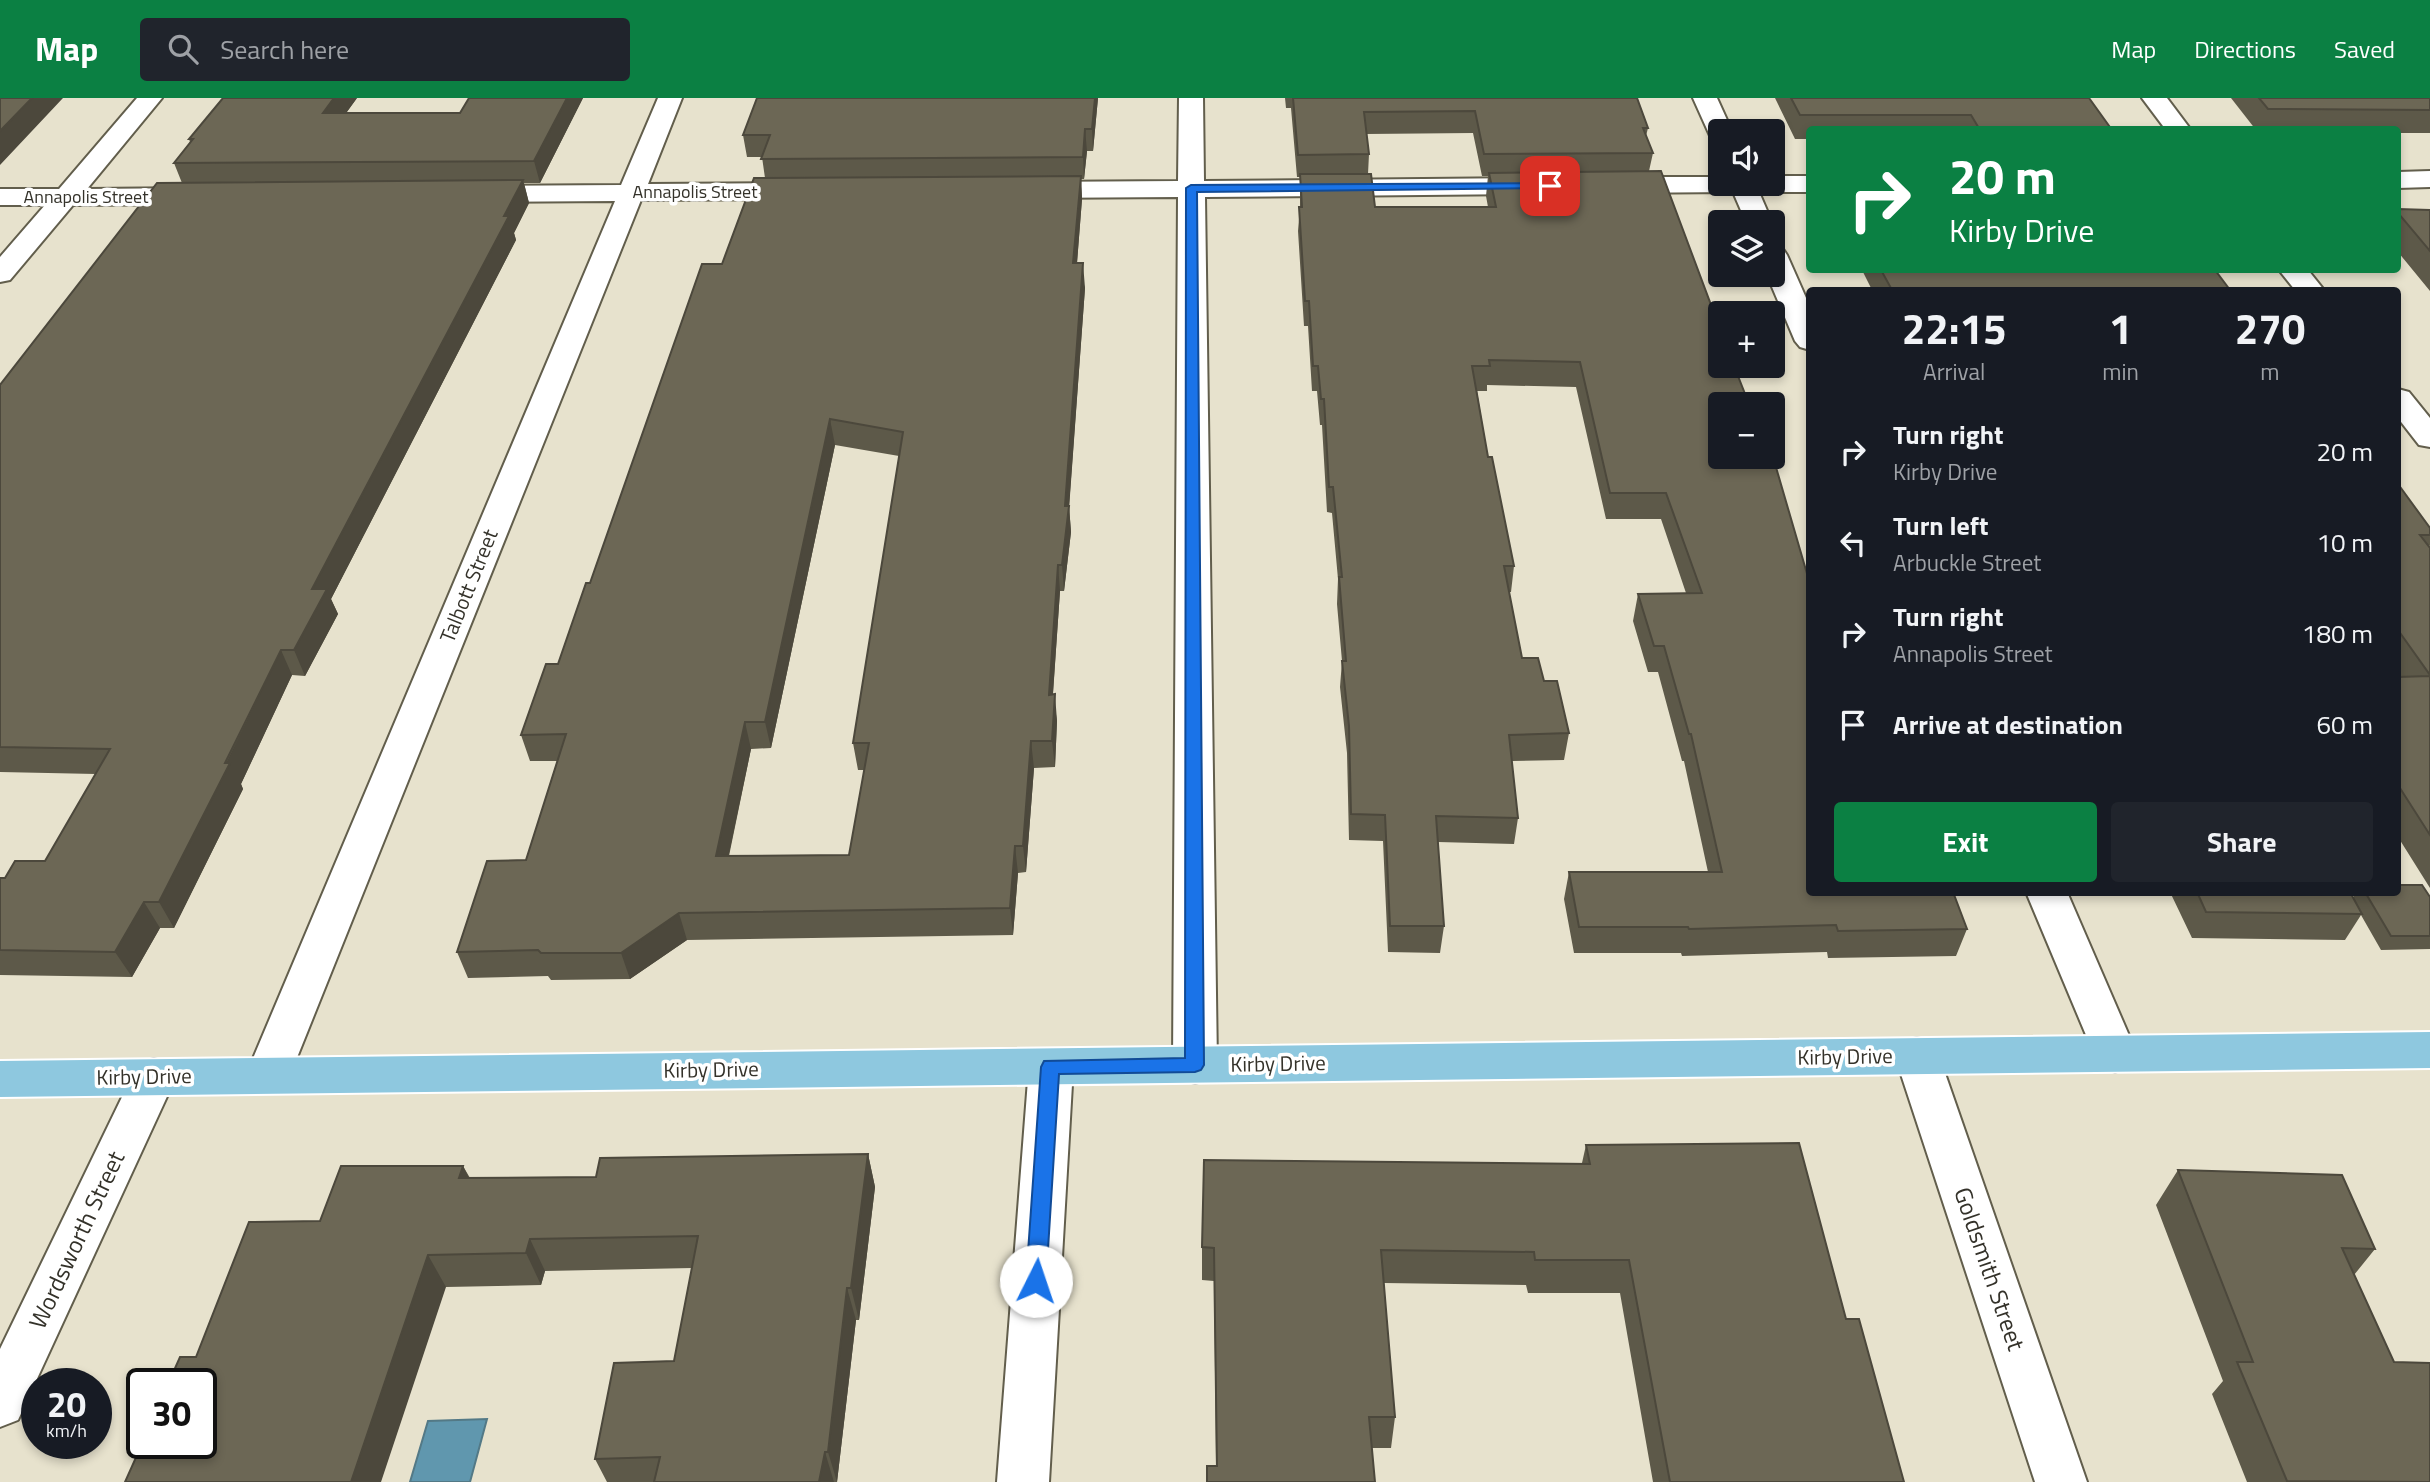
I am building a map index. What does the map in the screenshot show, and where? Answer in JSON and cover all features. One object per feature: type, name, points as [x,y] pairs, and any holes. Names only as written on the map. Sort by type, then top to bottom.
[{"type":"main road","name":"Kirby Drive","points":[[0,1079],[2430,1050]]},
{"type":"street","points":[[0,274],[150,98]]},
{"type":"street","name":"Talbott Street","points":[[268,1075],[670,98]]},
{"type":"street","points":[[1191,98],[1195,1065]]},
{"type":"street","points":[[1705,98],[1714,119]]},
{"type":"street","points":[[2154,98],[2176,126]]},
{"type":"street","points":[[2401,180],[2430,179]]},
{"type":"street","points":[[1591,186],[1708,184]]},
{"type":"street","points":[[1785,184],[1806,184]]},
{"type":"street","points":[[1000,190],[1563,186]]},
{"type":"street","name":"Annapolis Street","points":[[452,194],[822,191]]},
{"type":"street","name":"Annapolis Street","points":[[0,197],[218,195]]},
{"type":"street","points":[[2296,273],[2307,287]]},
{"type":"street","points":[[1785,283],[1806,332]]},
{"type":"street","points":[[2401,402],[2430,438]]},
{"type":"street","points":[[2048,896],[2115,1054]]},
{"type":"street","name":"Goldsmith Street","points":[[1917,1056],[2061,1482]]},
{"type":"street","points":[[1023,1482],[1051,1067]]},
{"type":"street","name":"Wordsworth Street","points":[[0,1403],[154,1077]]},
{"type":"water","points":[[487,1419],[470,1482],[410,1482],[428,1421]]},
{"type":"building","points":[[0,98],[32,98],[0,131]]},
{"type":"building","points":[[223,98],[334,98],[323,113],[460,113],[469,98],[567,98],[534,161],[174,163],[193,139],[189,139]]},
{"type":"building","points":[[757,98],[1095,98],[1092,129],[1085,129],[1083,157],[761,159],[770,135],[743,135]]},
{"type":"building","points":[[1293,98],[1637,98],[1648,128],[1643,128],[1653,153],[1484,154],[1475,111],[1364,112],[1369,154],[1298,155]]},
{"type":"building","points":[[1791,98],[2089,98],[2109,126],[1978,126],[1971,115],[1800,115]]},
{"type":"building","points":[[2259,98],[2430,98],[2430,110],[2268,109]]},
{"type":"building","points":[[1661,171],[1710,301],[1708,378],[1739,378],[1744,392],[1708,392],[1708,469],[1776,469],[1806,570],[1806,896],[1955,896],[1967,929],[1838,931],[1836,925],[1689,929],[1579,927],[1569,872],[1722,872],[1691,734],[1664,646],[1654,646],[1638,594],[1702,593],[1666,493],[1610,493],[1580,362],[1489,360],[1490,366],[1472,366],[1488,457],[1492,457],[1514,566],[1504,566],[1522,658],[1538,658],[1544,681],[1557,681],[1569,733],[1509,735],[1518,818],[1436,816],[1444,926],[1390,926],[1385,815],[1351,814],[1349,726],[1342,661],[1346,661],[1339,577],[1342,577],[1333,487],[1329,487],[1324,399],[1321,399],[1318,366],[1313,366],[1309,301],[1305,301],[1299,207],[1302,207],[1300,174],[1371,174],[1375,207],[1496,207],[1489,173]]},
{"type":"building","points":[[1081,176],[1073,263],[1083,263],[1065,506],[1069,506],[1062,565],[1058,565],[1049,695],[1055,694],[1052,741],[1031,741],[1023,846],[1015,846],[1010,908],[679,913],[621,953],[541,953],[538,950],[457,952],[487,861],[526,860],[566,734],[521,735],[546,664],[558,664],[586,583],[590,583],[702,264],[722,264],[754,178]],"holes":[[[830,419],[903,432],[853,743],[869,743],[849,855],[716,856],[745,722],[765,722]]]},
{"type":"building","points":[[523,180],[504,216],[509,216],[312,589],[327,589],[294,650],[281,650],[225,763],[230,763],[159,902],[144,902],[115,952],[0,950],[0,878],[5,878],[15,861],[45,861],[110,749],[0,747],[0,385],[157,183]]},
{"type":"building","points":[[2401,209],[2430,210],[2430,251],[2401,217]]},
{"type":"building","points":[[1883,273],[2217,273],[2228,287],[1890,287]]},
{"type":"building","points":[[2401,488],[2430,528],[2430,535],[2420,535],[2430,548],[2430,675],[2401,634]]},
{"type":"building","points":[[2430,676],[2430,835],[2401,790],[2401,677]]},
{"type":"building","points":[[2401,885],[2422,885],[2430,897],[2430,936],[2391,936],[2367,896],[2401,896]]},
{"type":"building","points":[[2199,896],[2352,896],[2362,914],[2206,912]]},
{"type":"building","points":[[1799,1143],[1846,1319],[1859,1319],[1904,1482],[1670,1482],[1629,1260],[1535,1260],[1534,1252],[1381,1250],[1395,1417],[1369,1417],[1375,1482],[1207,1482],[1207,1466],[1217,1466],[1214,1248],[1202,1247],[1204,1160],[1590,1164],[1586,1145]]},
{"type":"building","points":[[868,1154],[851,1288],[847,1288],[828,1452],[825,1452],[819,1482],[654,1482],[660,1457],[595,1459],[614,1363],[674,1361],[698,1236],[530,1239],[526,1253],[428,1255],[351,1482],[125,1482],[135,1459],[217,1459],[217,1368],[175,1368],[180,1357],[196,1357],[249,1222],[320,1221],[341,1166],[463,1166],[459,1178],[596,1177],[600,1158]]},
{"type":"building","points":[[2178,1170],[2342,1175],[2375,1249],[2342,1248],[2394,1362],[2430,1363],[2430,1482],[2287,1481],[2237,1362],[2253,1362]]},
{"type":"route","points":[[1036,1281],[1051,1067],[1195,1065],[1191,188],[1550,186]]}]
